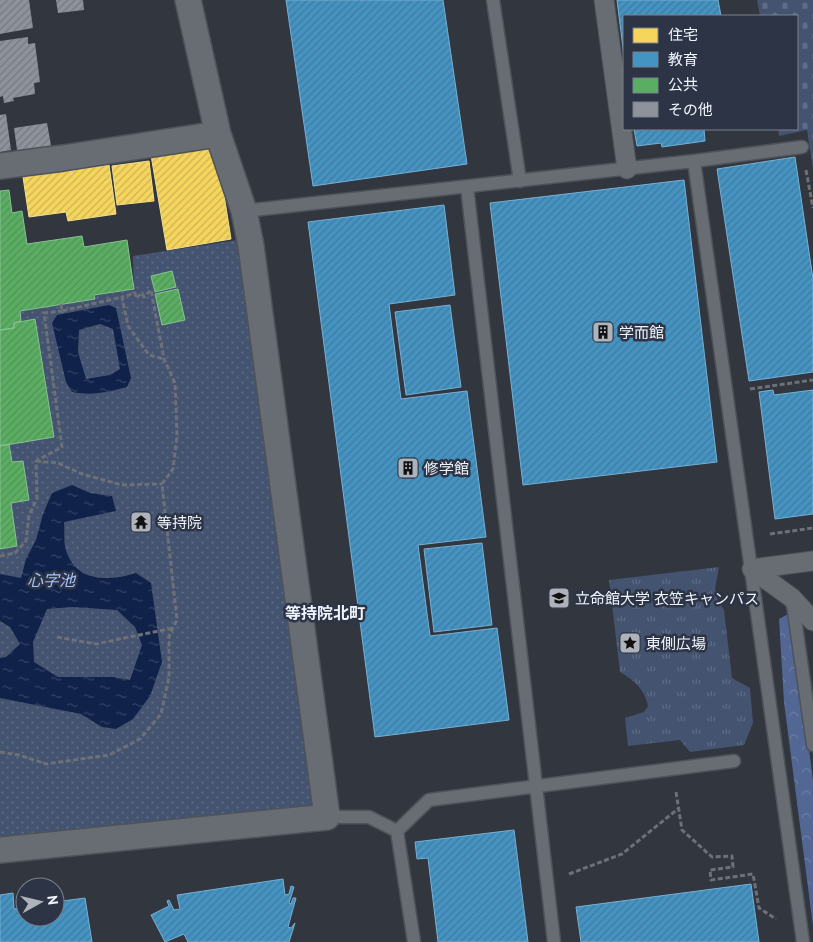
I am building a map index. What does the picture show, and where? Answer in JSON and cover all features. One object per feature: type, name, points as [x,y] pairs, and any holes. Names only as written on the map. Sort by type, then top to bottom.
[{"type":"street","points":[[0,850],[327,817],[253,256],[244,211],[218,134],[188,0]]},
{"type":"street","points":[[604,0],[627,169]]},
{"type":"street","points":[[0,166],[218,134]]},
{"type":"street","points":[[752,569],[813,561]]},
{"type":"street","points":[[752,569],[792,598],[813,621]]},
{"type":"lane","points":[[494,0],[520,181]]},
{"type":"lane","points":[[244,211],[627,169],[802,147]]},
{"type":"lane","points":[[694,161],[752,569],[763,667],[779,763],[803,942]]},
{"type":"lane","points":[[467,186],[554,942]]},
{"type":"lane","points":[[792,598],[813,745]]},
{"type":"lane","points":[[397,831],[429,800],[734,761]]},
{"type":"lane","points":[[327,817],[369,817],[397,831]]},
{"type":"lane","points":[[397,831],[414,942]]},
{"type":"path","points":[[802,147],[813,208]]},
{"type":"path","points":[[0,752],[19,754],[46,764],[109,755],[140,739],[161,714],[169,677],[169,636],[177,620],[162,484],[173,470],[177,436],[175,383],[164,359],[151,290],[144,297],[142,292],[136,298],[135,293],[44,313],[62,447],[36,462]]},
{"type":"path","points":[[122,297],[128,326],[149,354],[164,359]]},
{"type":"path","points":[[61,304],[62,310]]},
{"type":"path","points":[[727,393],[813,380]]},
{"type":"path","points":[[36,462],[58,463],[82,474],[122,485],[162,484]]},
{"type":"path","points":[[0,556],[15,553],[26,541],[28,515],[37,499],[36,462]]},
{"type":"path","points":[[747,538],[813,528]]},
{"type":"path","points":[[57,637],[96,644],[173,628]]},
{"type":"path","points":[[672,769],[682,830],[712,857],[732,856],[733,867],[710,870],[711,880],[752,874],[759,908],[781,921],[800,918]]},
{"type":"path","points":[[548,893],[570,874],[622,854],[679,808]]},
{"type":"green space","points":[[757,0],[813,0],[813,169],[807,130],[779,136],[778,130],[798,130],[798,15],[760,15]]},
{"type":"green space","name":"等持院","points":[[244,239],[320,805],[0,837],[0,549],[17,546],[11,503],[29,500],[23,461],[12,462],[9,444],[54,437],[35,320],[21,321],[20,311],[95,299],[94,295],[134,289],[133,256]]},
{"type":"green space","points":[[719,567],[715,589],[718,601],[724,610],[732,678],[750,688],[753,723],[744,745],[690,752],[680,740],[628,746],[625,718],[644,712],[648,706],[647,700],[638,686],[620,672],[609,580]]},
{"type":"green space","points":[[792,612],[813,781],[813,926],[784,702],[779,619]]},
{"type":"water","points":[[109,305],[116,308],[131,378],[127,387],[107,392],[72,392],[66,382],[52,323],[57,315]],"holes":[[[100,324],[113,329],[120,369],[110,375],[86,379],[78,352],[79,330]]]},
{"type":"water","name":"心字池","points":[[72,485],[90,493],[112,496],[116,511],[64,522],[66,550],[72,563],[79,570],[87,575],[106,578],[136,573],[151,583],[162,662],[150,696],[133,719],[116,729],[102,727],[81,714],[0,698],[0,658],[6,657],[20,644],[10,627],[0,621],[0,574],[21,578],[26,559],[36,540],[43,514],[52,493]],"holes":[[[72,607],[117,610],[135,627],[142,645],[130,680],[113,677],[58,677],[34,662],[33,642],[47,609]]]},
{"type":"building: 住宅","points":[[216,144],[231,239],[167,250],[151,155]]},
{"type":"building: 住宅","points":[[149,161],[154,201],[117,205],[112,166]]},
{"type":"building: 住宅","points":[[109,165],[116,214],[68,221],[66,212],[29,217],[23,177]]},
{"type":"building: 教育","points":[[286,0],[443,0],[467,164],[313,186]]},
{"type":"building: 教育","points":[[617,0],[718,0],[721,15],[623,15],[623,48]]},
{"type":"building: 教育","points":[[634,130],[704,130],[705,141],[662,147],[661,143],[637,146]]},
{"type":"building: 教育","points":[[795,157],[813,279],[813,372],[749,381],[717,169]]},
{"type":"building: 教育","name":"学而館","points":[[684,180],[717,462],[523,485],[490,203]]},
{"type":"building: 教育","name":"修学館","points":[[444,205],[455,295],[389,304],[401,399],[467,391],[486,537],[418,545],[430,636],[497,628],[509,720],[375,737],[308,222]]},
{"type":"building: 教育","points":[[450,305],[461,387],[406,395],[395,312]]},
{"type":"building: 教育","points":[[773,390],[774,395],[813,390],[813,514],[775,519],[759,392]]},
{"type":"building: 教育","points":[[482,543],[492,625],[434,632],[424,549]]},
{"type":"building: 教育","points":[[514,830],[528,942],[438,942],[428,858],[417,859],[415,842]]},
{"type":"building: 教育","points":[[283,879],[285,895],[289,894],[291,886],[294,887],[289,903],[291,904],[293,898],[296,898],[288,927],[291,928],[295,923],[289,942],[188,942],[184,934],[165,942],[151,915],[169,906],[167,901],[169,900],[174,910],[180,909],[177,895]]},
{"type":"building: 教育","points":[[751,884],[759,942],[581,942],[576,907]]},
{"type":"building: 教育","points":[[13,893],[15,927],[65,927],[65,901],[85,898],[92,942],[0,942],[0,895]]},
{"type":"building: 公共","points":[[9,190],[12,213],[22,211],[27,244],[82,236],[84,247],[127,240],[134,289],[94,295],[95,299],[20,311],[21,321],[14,323],[14,328],[0,330],[0,191]]},
{"type":"building: 公共","points":[[172,271],[176,287],[155,292],[151,276]]},
{"type":"building: 公共","points":[[178,289],[185,320],[162,325],[155,294]]},
{"type":"building: 公共","points":[[35,319],[54,437],[0,446],[0,330],[14,328],[14,323]]},
{"type":"building: 公共","points":[[9,444],[12,462],[23,461],[29,500],[11,503],[17,546],[0,549],[0,446]]},
{"type":"building: その他","points":[[0,0],[29,0],[33,28],[0,34]]},
{"type":"building: その他","points":[[56,0],[83,0],[84,10],[58,13]]},
{"type":"building: その他","points":[[28,37],[28,44],[35,43],[40,82],[34,83],[35,94],[13,98],[14,101],[4,103],[3,96],[0,97],[0,41]]},
{"type":"building: その他","points":[[6,114],[11,150],[0,152],[0,115]]},
{"type":"building: その他","points":[[47,123],[52,151],[18,157],[14,128]]},
{"type":"place","name":"学而館","points":[[603,332]]},
{"type":"place","name":"修学館","points":[[408,468]]},
{"type":"place","name":"等持院","points":[[141,522]]},
{"type":"place","name":"立命館大学 衣笠キャンパス","points":[[559,598]]},
{"type":"place","name":"東側広場","points":[[630,643]]},
{"type":"district","name":"等持院北町","points":[[325,613]]}]
